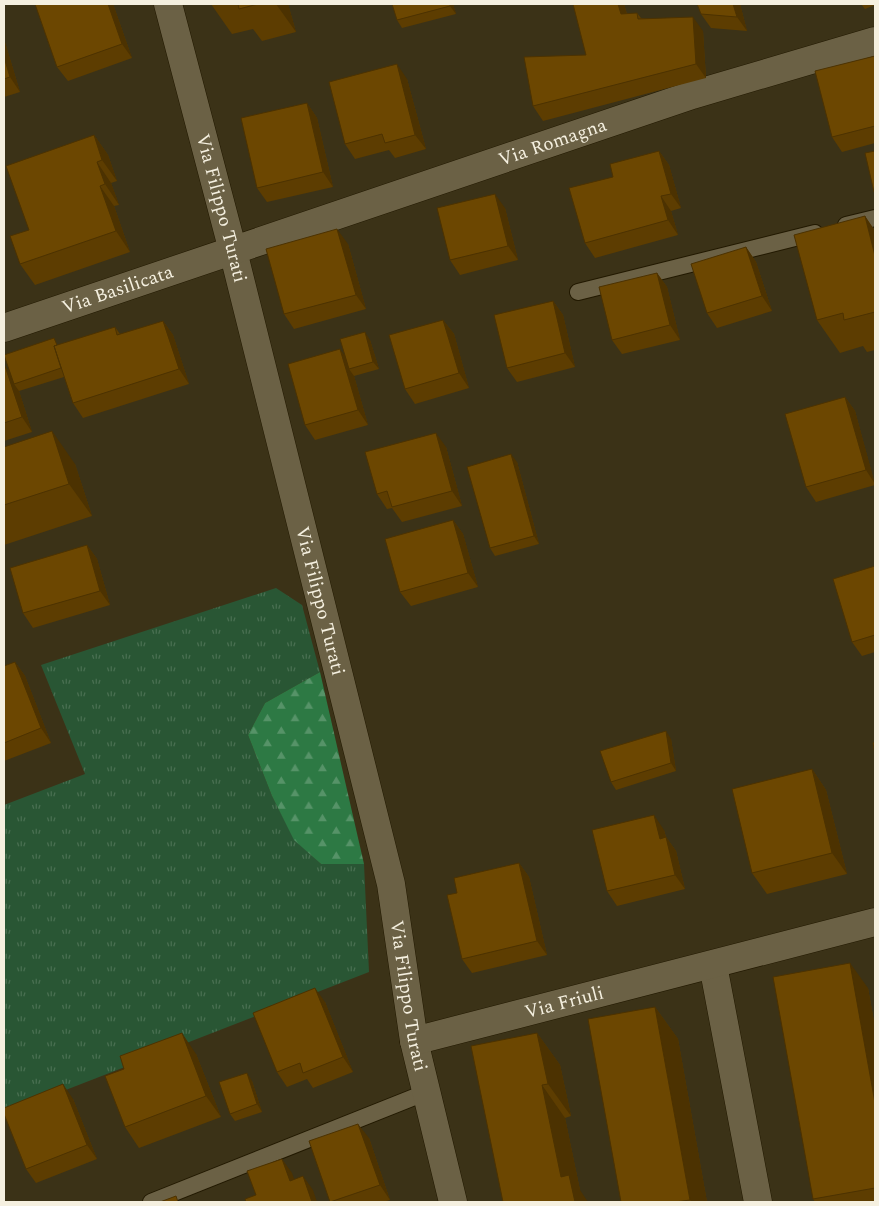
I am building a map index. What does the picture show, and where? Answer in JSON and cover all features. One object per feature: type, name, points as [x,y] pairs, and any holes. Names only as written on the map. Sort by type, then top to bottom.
[{"type":"street","name":"Via Filippo Turati","points":[[168,4],[233,251],[391,884],[414,1041],[453,1202]]},
{"type":"street","name":"Via Romagna","points":[[233,251],[692,95],[875,41]]},
{"type":"street","name":"Via Basilicata","points":[[4,328],[233,251]]},
{"type":"street","name":"Via Friuli","points":[[414,1041],[875,922]]},
{"type":"street","points":[[714,965],[758,1202]]},
{"type":"lane","points":[[578,292],[875,218]]},
{"type":"lane","points":[[151,1202],[427,1092]]},
{"type":"green space","points":[[276,588],[302,605],[320,672],[265,703],[248,735],[272,796],[295,840],[321,864],[364,864],[369,972],[4,1114],[4,805],[85,774],[41,665]]},
{"type":"green space","points":[[320,672],[364,864],[321,864],[294,840],[272,796],[248,735],[265,703]]},
{"type":"building","points":[[35,4],[108,4],[122,44],[57,67]]},
{"type":"building","points":[[238,4],[258,4],[239,9]]},
{"type":"building","points":[[392,4],[450,4],[450,6],[397,20]]},
{"type":"building","points":[[573,4],[618,4],[621,14],[637,13],[638,19],[693,17],[696,64],[533,106],[524,57],[586,55]]},
{"type":"building","points":[[697,4],[733,4],[737,17],[701,14]]},
{"type":"building","points":[[875,56],[875,126],[832,137],[815,71]]},
{"type":"building","points":[[4,57],[10,77],[4,79]]},
{"type":"building","points":[[397,64],[415,135],[385,143],[382,134],[345,144],[329,82]]},
{"type":"building","points":[[307,103],[323,172],[257,188],[241,118]]},
{"type":"building","points":[[94,135],[102,160],[97,162],[105,184],[100,186],[116,231],[20,264],[10,236],[29,230],[6,166]]},
{"type":"building","points":[[659,151],[671,194],[661,196],[668,220],[585,243],[569,188],[613,177],[610,164]]},
{"type":"building","points":[[875,151],[875,192],[874,192],[865,153]]},
{"type":"building","points":[[495,194],[508,246],[450,260],[437,208]]},
{"type":"building","points":[[865,216],[875,256],[875,312],[844,320],[843,313],[817,320],[794,235]]},
{"type":"building","points":[[337,229],[356,295],[284,314],[266,249]]},
{"type":"building","points":[[746,247],[762,296],[707,313],[691,264]]},
{"type":"building","points":[[657,273],[670,325],[612,340],[599,287]]},
{"type":"building","points":[[553,301],[565,353],[507,368],[494,315]]},
{"type":"building","points":[[443,320],[459,373],[405,389],[389,335]]},
{"type":"building","points":[[163,321],[179,369],[73,403],[54,346],[115,327],[117,335]]},
{"type":"building","points":[[365,332],[373,362],[349,369],[340,339]]},
{"type":"building","points":[[54,338],[57,345],[54,346],[61,368],[14,384],[4,355]]},
{"type":"building","points":[[340,349],[358,410],[305,425],[288,364]]},
{"type":"building","points":[[4,367],[22,417],[4,423]]},
{"type":"building","points":[[845,397],[866,470],[806,487],[785,414]]},
{"type":"building","points":[[52,431],[69,484],[4,505],[4,447]]},
{"type":"building","points":[[436,433],[452,491],[392,507],[387,491],[377,494],[365,452]]},
{"type":"building","points":[[511,454],[534,536],[490,548],[467,467]]},
{"type":"building","points":[[453,520],[468,573],[400,592],[385,539]]},
{"type":"building","points":[[87,545],[100,591],[23,613],[10,568]]},
{"type":"building","points":[[875,566],[875,635],[852,642],[833,579]]},
{"type":"building","points":[[15,662],[41,728],[4,743],[4,666]]},
{"type":"building","points":[[666,731],[671,763],[611,782],[600,751]]},
{"type":"building","points":[[812,769],[832,853],[752,873],[732,789]]},
{"type":"building","points":[[654,815],[660,839],[666,837],[675,875],[607,891],[592,830]]},
{"type":"building","points":[[519,863],[537,941],[462,959],[447,895],[457,893],[454,878]]},
{"type":"building","points":[[850,963],[875,1103],[875,1188],[813,1199],[773,977]]},
{"type":"building","points":[[315,988],[343,1057],[303,1073],[300,1063],[277,1072],[253,1013]]},
{"type":"building","points":[[655,1007],[690,1200],[675,1202],[621,1202],[588,1019]]},
{"type":"building","points":[[182,1033],[206,1096],[125,1127],[105,1076],[124,1069],[120,1056]]},
{"type":"building","points":[[537,1033],[548,1084],[542,1085],[561,1177],[569,1175],[575,1202],[503,1202],[471,1046]]},
{"type":"building","points":[[247,1073],[257,1104],[230,1114],[219,1082]]},
{"type":"building","points":[[63,1084],[87,1145],[26,1169],[4,1114],[4,1108]]},
{"type":"building","points":[[358,1124],[380,1185],[330,1202],[309,1141]]},
{"type":"building","points":[[282,1159],[290,1181],[303,1176],[312,1202],[246,1202],[245,1199],[256,1195],[247,1171]]},
{"type":"building","points":[[176,1196],[178,1202],[160,1202]]}]
